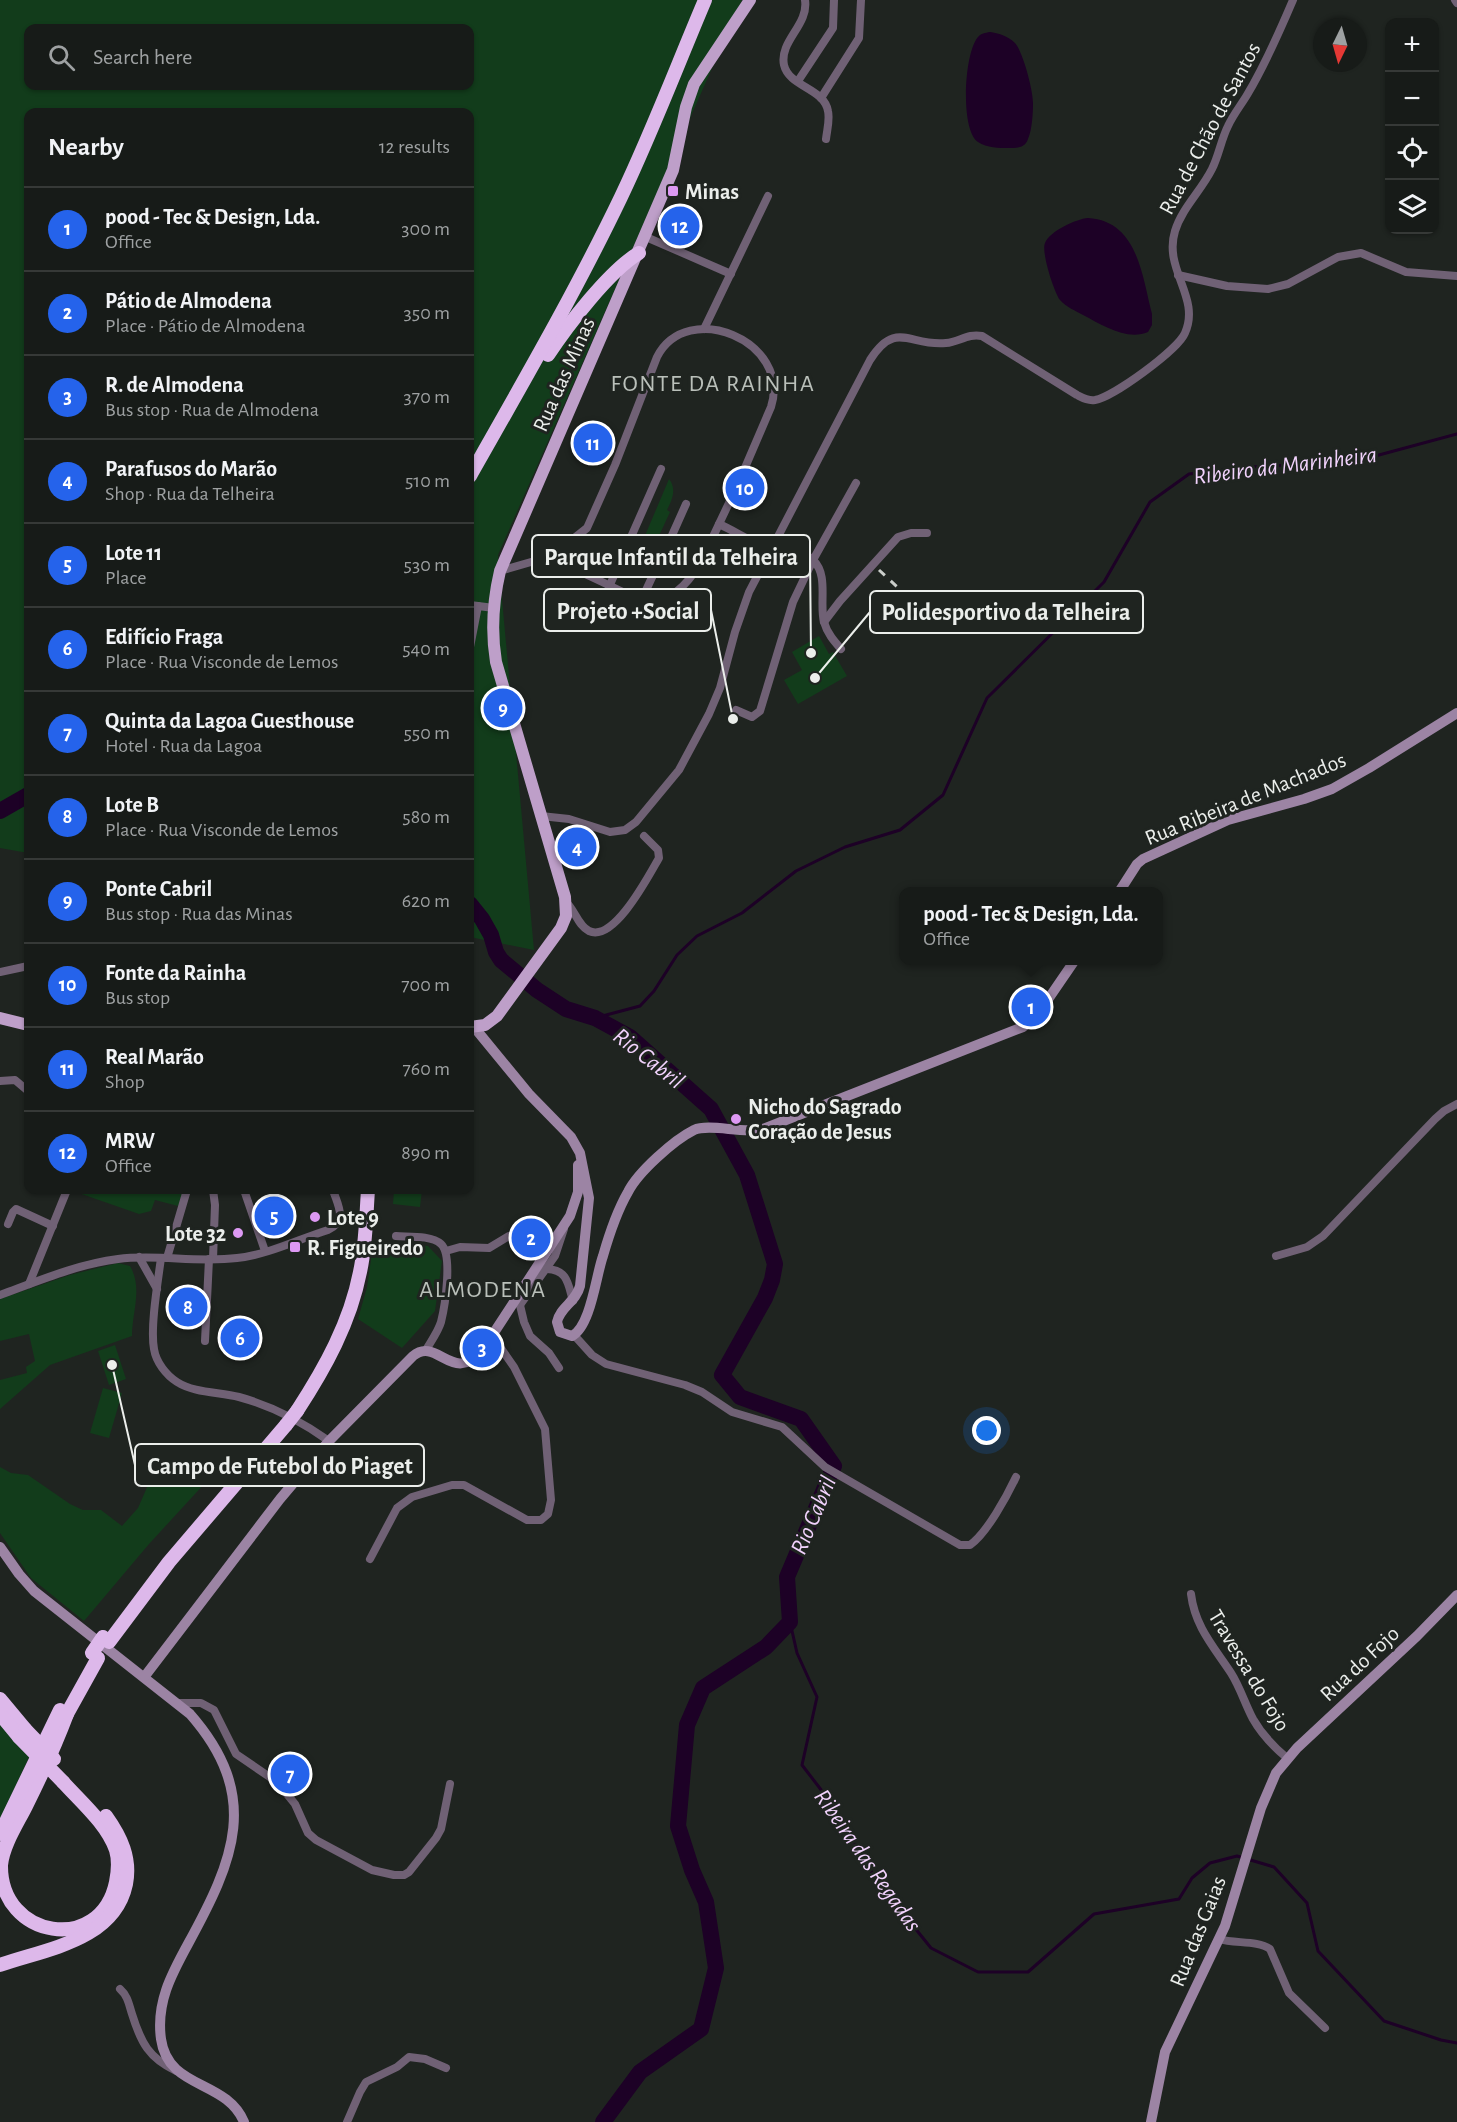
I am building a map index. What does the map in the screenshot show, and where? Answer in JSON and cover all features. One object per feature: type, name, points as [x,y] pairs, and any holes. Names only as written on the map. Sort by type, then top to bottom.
[{"type":"highway","points":[[474,464],[589,247],[628,166],[698,0]]},
{"type":"highway","points":[[474,465],[568,303],[594,252],[641,155],[705,0]]},
{"type":"highway","points":[[474,465],[564,331],[620,267],[639,253]]},
{"type":"highway","points":[[293,1409],[320,1359],[348,1292],[359,1244],[362,1194]]},
{"type":"highway","points":[[0,1834],[54,1721],[106,1639],[320,1376],[347,1319],[360,1272],[368,1194]]},
{"type":"highway","points":[[0,1850],[95,1656]]},
{"type":"highway","points":[[0,1699],[22,1733]]},
{"type":"highway","points":[[0,1714],[106,1816],[117,1832],[127,1860],[124,1892],[116,1909],[93,1930],[66,1943],[0,1965]]},
{"type":"highway","points":[[65,1778],[110,1838],[116,1850],[118,1869],[115,1888],[104,1908],[84,1925],[59,1930],[34,1924],[16,1911],[4,1891],[1,1865],[8,1843],[52,1753],[67,1714]]},
{"type":"main road","name":"Rua das Minas","points":[[566,902],[498,670],[494,644],[494,608],[500,571],[646,237],[676,161],[686,107],[694,84],[750,0]]},
{"type":"main road","points":[[474,1027],[489,1023],[500,1013],[559,931],[565,920],[566,902]]},
{"type":"main road","points":[[0,1018],[24,1024]]},
{"type":"street","points":[[805,0],[803,18],[787,45],[784,60],[788,73],[821,98],[828,109],[826,138]]},
{"type":"street","points":[[798,81],[833,28],[834,0]]},
{"type":"street","points":[[821,98],[860,38],[861,0]]},
{"type":"street","name":"Rua de Chão de Santos","points":[[771,549],[870,360],[885,341],[900,337],[946,343],[968,336],[982,336],[1083,398],[1095,400],[1127,384],[1181,340],[1188,325],[1189,316],[1186,294],[1174,267],[1172,245],[1178,224],[1212,169],[1227,128],[1266,62],[1293,0]]},
{"type":"street","points":[[704,329],[768,196]]},
{"type":"street","points":[[646,237],[731,274]]},
{"type":"street","points":[[1178,275],[1227,286],[1275,288],[1293,282],[1338,257],[1350,253],[1361,253],[1406,272],[1457,276]]},
{"type":"street","points":[[500,571],[538,560],[562,549],[587,528],[662,347],[677,335],[704,329],[725,332],[749,343],[764,358],[773,380],[771,407],[738,484],[697,568],[683,585],[665,600],[656,603],[640,601],[560,564],[538,560]]},
{"type":"street","points":[[609,587],[661,469]]},
{"type":"street","points":[[736,710],[752,717],[761,710],[791,607],[813,560],[856,483]]},
{"type":"street","points":[[661,560],[686,504]]},
{"type":"street","points":[[718,524],[771,549],[804,555],[813,560],[819,569],[822,581],[824,622],[831,637],[841,649]]},
{"type":"street","points":[[824,622],[898,537],[911,533],[927,533]]},
{"type":"street","points":[[541,816],[568,819],[606,832],[629,828],[641,818],[679,770],[709,714],[720,688],[749,592],[771,549]]},
{"type":"street","points":[[640,601],[654,573]]},
{"type":"street","points":[[474,606],[494,608]]},
{"type":"street","name":"Rua Ribeira de Machados","points":[[1122,887],[1137,864],[1146,857],[1228,820],[1332,789],[1457,713]]},
{"type":"street","points":[[566,902],[588,930],[600,932],[613,924],[629,906],[659,858],[658,850],[644,836]]},
{"type":"street","points":[[574,1335],[580,1328],[589,1308],[603,1253],[630,1187],[645,1168],[664,1152],[694,1130],[763,1129],[1026,1025],[1038,1014],[1072,965]]},
{"type":"street","points":[[0,972],[24,967]]},
{"type":"street","points":[[474,1029],[576,1144],[582,1157],[589,1198],[580,1286],[573,1301],[560,1314],[557,1322],[562,1333],[574,1335],[594,1357],[606,1364],[685,1385],[702,1392],[732,1412],[782,1427],[828,1468],[958,1544],[966,1546],[974,1543],[1007,1496],[1016,1477]]},
{"type":"street","points":[[0,1081],[15,1080],[24,1087]]},
{"type":"street","points":[[1276,1257],[1307,1246],[1323,1236],[1435,1119],[1457,1104]]},
{"type":"street","points":[[145,1676],[242,1547],[330,1441],[413,1356],[426,1350],[454,1362],[467,1364],[493,1337],[519,1301],[574,1207],[578,1192],[576,1144]]},
{"type":"street","points":[[29,1284],[65,1194]]},
{"type":"street","points":[[186,1194],[164,1258],[157,1289],[153,1332],[154,1349],[160,1365],[172,1379],[186,1387],[238,1397],[273,1409],[300,1421],[330,1441]]},
{"type":"street","points":[[205,1341],[215,1205],[214,1194]]},
{"type":"street","points":[[245,1194],[265,1251]]},
{"type":"street","points":[[0,1295],[94,1264],[135,1257],[239,1258],[265,1251],[328,1230],[338,1223],[340,1214],[334,1194]]},
{"type":"street","points":[[8,1224],[16,1209],[53,1226]]},
{"type":"street","points":[[519,1301],[547,1269],[557,1253],[565,1225]]},
{"type":"street","points":[[446,1251],[460,1247],[489,1248],[507,1236],[543,1232]]},
{"type":"street","points":[[396,1236],[437,1241],[446,1251],[447,1270],[441,1322],[426,1350]]},
{"type":"street","points":[[135,1257],[157,1289]]},
{"type":"street","points":[[547,1269],[557,1270],[563,1275],[573,1301]]},
{"type":"street","points":[[519,1301],[530,1336],[549,1353],[559,1368]]},
{"type":"street","points":[[370,1558],[392,1514],[400,1505],[417,1496],[452,1485],[464,1485],[527,1520],[541,1520],[548,1514],[551,1500],[545,1429],[514,1367],[493,1337]]},
{"type":"street","points":[[0,1547],[18,1574],[34,1591],[145,1676],[198,1723],[216,1749],[229,1778],[235,1808],[234,1829],[224,1869],[211,1901],[168,1981],[162,1997],[159,2024],[162,2047],[169,2063],[178,2072]]},
{"type":"street","name":"Travessa do Fojo","points":[[1191,1594],[1194,1613],[1200,1628],[1230,1672],[1254,1721],[1287,1758]]},
{"type":"street","name":"Rua do Fojo","points":[[1287,1758],[1433,1621],[1457,1595]]},
{"type":"street","points":[[177,1702],[208,1705],[219,1717],[236,1754],[277,1782],[295,1804],[308,1833],[344,1855],[384,1874],[404,1875],[409,1872],[436,1838],[444,1818],[450,1784]]},
{"type":"street","name":"Rua das Gaias","points":[[1151,2122],[1165,2052],[1219,1939],[1269,1788],[1287,1758]]},
{"type":"street","points":[[1219,1939],[1269,1948],[1289,1993],[1325,2028]]},
{"type":"street","points":[[120,1989],[128,1999],[137,2030],[148,2051],[158,2061],[224,2097],[246,2120]]},
{"type":"street","points":[[347,2122],[366,2082],[396,2067],[409,2057],[425,2059],[446,2068]]},
{"type":"green space","points":[[0,0],[742,0],[498,555],[534,950],[474,938],[474,108],[24,108],[24,852],[0,848]]},
{"type":"green space","points":[[669,479],[673,487],[672,498],[667,510],[670,512],[658,538],[638,548],[634,546],[635,537],[644,538]]},
{"type":"green space","points":[[819,636],[829,654],[833,652],[847,676],[798,704],[784,680],[802,670],[792,652]]},
{"type":"green space","points":[[82,1194],[182,1194],[178,1206],[155,1200],[151,1211],[139,1214]]},
{"type":"green space","points":[[394,1194],[422,1194],[420,1207],[393,1204]]},
{"type":"green space","points":[[386,1242],[428,1246],[442,1261],[435,1311],[402,1348],[358,1319],[367,1287],[373,1246],[381,1247]]},
{"type":"green space","points":[[118,1263],[130,1266],[136,1283],[132,1336],[50,1365],[0,1409],[0,1380],[27,1373],[26,1367],[35,1361],[29,1334],[0,1341],[0,1299],[70,1275]]},
{"type":"green space","points":[[115,1345],[126,1379],[109,1385],[98,1351]]},
{"type":"green space","points":[[103,1388],[122,1393],[109,1438],[90,1433]]},
{"type":"green space","points":[[0,1467],[11,1473],[28,1475],[70,1504],[83,1510],[101,1510],[122,1526],[138,1508],[155,1469],[177,1470],[184,1474],[217,1470],[149,1544],[84,1621],[31,1578],[0,1533]]},
{"type":"green space","points":[[0,1723],[29,1757],[0,1820]]},
{"type":"shaded area","points":[[990,32],[1003,35],[1015,43],[1027,72],[1033,97],[1032,117],[1028,139],[1020,147],[997,148],[982,144],[972,135],[968,123],[966,91],[970,58],[978,37]]},
{"type":"shaded area","points":[[1088,218],[1105,221],[1118,229],[1128,240],[1135,253],[1152,314],[1152,325],[1148,332],[1132,335],[1115,331],[1068,307],[1057,296],[1046,263],[1045,243],[1052,234],[1064,226]]},
{"type":"waterway","name":"Ribeiro da Marinheira","points":[[595,1018],[640,1006],[654,991],[677,955],[697,936],[742,913],[796,871],[845,847],[900,830],[943,795],[987,698],[1104,582],[1150,502],[1189,474],[1251,467],[1353,462],[1457,434]]},
{"type":"waterway","name":"Rio Cabril","points":[[0,811],[24,797]]},
{"type":"waterway","name":"Rio Cabril","points":[[474,909],[491,935],[501,960],[537,990],[566,1009],[595,1018],[630,1037],[711,1109],[747,1175],[775,1264],[765,1298],[722,1375],[740,1397],[801,1419],[834,1466],[787,1577],[790,1622],[766,1647],[703,1688],[687,1725],[678,1826],[692,1870],[706,1902],[716,1968],[701,2029],[640,2072],[603,2122]]},
{"type":"waterway","name":"Ribeira das Regadas","points":[[790,1622],[797,1653],[817,1697],[802,1765],[822,1791],[877,1881],[931,1948],[978,1972],[1028,1972],[1094,1914],[1179,1899],[1192,1878],[1210,1863],[1237,1856],[1274,1867],[1307,1903],[1318,1951],[1384,2021],[1457,2043]]},
{"type":"railway","points":[[879,570],[934,621]]},
{"type":"place","name":"Minas","points":[[673,191]]},
{"type":"place","name":"MRW","points":[[680,226]]},
{"type":"place","name":"Real Marão","points":[[593,443]]},
{"type":"place","name":"Fonte da Rainha","points":[[745,488]]},
{"type":"place","name":"Parque Infantil da Telheira","points":[[811,653]]},
{"type":"place","name":"Polidesportivo da Telheira","points":[[815,678]]},
{"type":"place","name":"Ponte Cabril","points":[[503,708]]},
{"type":"place","name":"Projeto +Social","points":[[733,719]]},
{"type":"place","name":"Parafusos do Marão","points":[[577,847]]},
{"type":"place","name":"pood - Tec & Design, Lda.","points":[[1031,1007]]},
{"type":"place","name":"Nicho do Sagrado Coração de Jesus","points":[[736,1119]]},
{"type":"place","name":"Lote 11","points":[[274,1216]]},
{"type":"place","name":"Lote 9","points":[[315,1217]]},
{"type":"place","name":"Lote 32","points":[[238,1233]]},
{"type":"place","name":"Pátio de Almodena","points":[[531,1238]]},
{"type":"place","name":"R. Figueiredo","points":[[295,1247]]},
{"type":"place","name":"Lote B","points":[[188,1307]]},
{"type":"place","name":"Edifício Fraga","points":[[240,1338]]},
{"type":"place","name":"R. de Almodena","points":[[482,1348]]},
{"type":"place","name":"Campo de Futebol do Piaget","points":[[112,1365]]},
{"type":"place","name":"Quinta da Lagoa Guesthouse","points":[[290,1774]]},
{"type":"district","name":"FONTE DA RAINHA","points":[[713,383]]},
{"type":"district","name":"ALMODENA","points":[[483,1289]]}]
